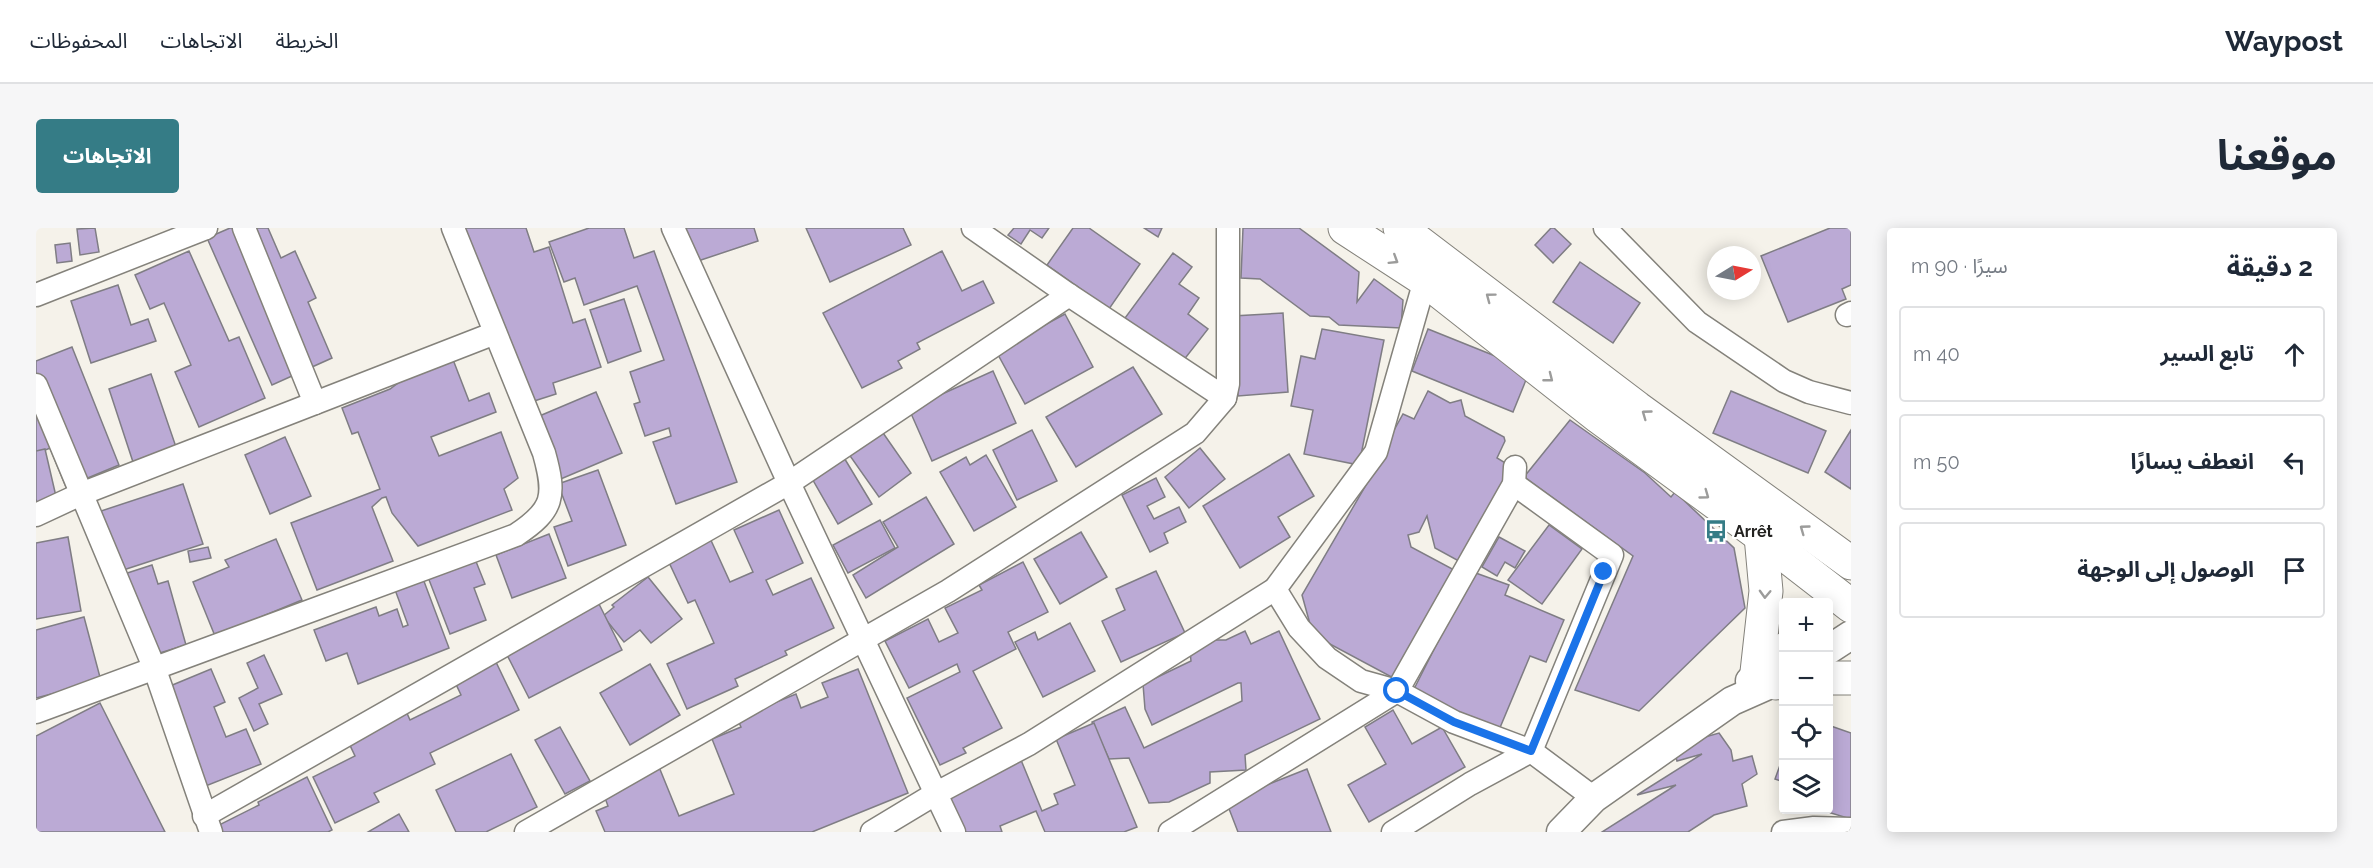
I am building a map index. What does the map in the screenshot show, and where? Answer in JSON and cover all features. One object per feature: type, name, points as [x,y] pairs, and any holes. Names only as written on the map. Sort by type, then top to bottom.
[{"type":"highway","points":[[1345,228],[1425,280],[1599,417],[1761,536],[1842,599]]},
{"type":"highway","points":[[1400,228],[1637,408],[1851,563]]},
{"type":"highway","points":[[1761,536],[1775,679]]},
{"type":"highway","points":[[1833,678],[1851,678]]},
{"type":"street","points":[[36,295],[206,228]]},
{"type":"street","points":[[244,228],[315,403]]},
{"type":"street","points":[[36,712],[516,535],[543,513],[550,499],[551,478],[544,453],[453,228]]},
{"type":"street","points":[[673,228],[789,483],[954,832]]},
{"type":"street","points":[[973,228],[1069,295],[1225,398]]},
{"type":"street","points":[[526,832],[948,591],[1195,433],[1225,398],[1228,384],[1228,228]]},
{"type":"street","points":[[1605,228],[1697,322],[1784,381],[1809,392],[1851,403]]},
{"type":"street","points":[[872,832],[935,794],[1029,744],[1275,589],[1376,452],[1425,280]]},
{"type":"street","points":[[36,385],[154,667],[208,824],[789,483],[1069,295]]},
{"type":"street","points":[[36,515],[81,494],[495,333]]},
{"type":"street","points":[[1170,832],[1397,691],[1514,475],[1612,555],[1531,751],[1470,784],[1393,832]]},
{"type":"street","points":[[1275,589],[1299,628],[1327,658],[1361,681],[1397,691],[1454,722],[1531,751],[1594,798]]},
{"type":"street","points":[[1833,647],[1851,635]]},
{"type":"street","points":[[1561,832],[1594,798],[1732,701],[1775,679],[1783,652]]},
{"type":"street","points":[[1784,832],[1814,828],[1851,829]]},
{"type":"building","points":[[95,228],[99,252],[80,255],[77,229]]},
{"type":"building","points":[[230,228],[268,228],[281,258],[295,251],[316,298],[308,302],[332,358],[272,385],[207,238]]},
{"type":"building","points":[[458,228],[526,228],[534,252],[549,247],[573,323],[585,319],[601,367],[553,383],[556,394],[531,402]]},
{"type":"building","points":[[589,228],[624,228],[634,258],[654,251],[737,482],[676,504],[653,442],[671,436],[669,428],[645,436],[634,404],[640,402],[630,372],[664,360],[637,286],[584,305],[575,278],[564,282],[549,242]]},
{"type":"building","points":[[684,228],[754,228],[758,241],[695,262]]},
{"type":"building","points":[[806,228],[903,228],[911,245],[830,282]]},
{"type":"building","points":[[1014,228],[1049,228],[1042,238],[1030,230],[1021,244],[1008,235]]},
{"type":"building","points":[[1073,228],[1089,228],[1140,264],[1109,309],[1047,265]]},
{"type":"building","points":[[1144,228],[1162,228],[1158,237]]},
{"type":"building","points":[[1243,228],[1299,228],[1359,272],[1357,302],[1374,279],[1403,300],[1401,328],[1339,325],[1329,317],[1310,316],[1260,279],[1241,278]]},
{"type":"building","points":[[1551,228],[1554,228],[1571,244],[1553,263],[1535,245]]},
{"type":"building","points":[[1830,228],[1851,228],[1851,285],[1842,289],[1846,299],[1788,322],[1761,256]]},
{"type":"building","points":[[70,243],[72,261],[57,263],[55,245]]},
{"type":"building","points":[[189,251],[229,341],[239,337],[265,398],[199,427],[175,372],[191,365],[164,303],[150,309],[135,275]]},
{"type":"building","points":[[942,251],[962,291],[983,281],[994,303],[917,343],[920,349],[898,361],[902,368],[862,388],[823,313]]},
{"type":"building","points":[[1173,253],[1192,267],[1179,284],[1199,298],[1188,314],[1208,329],[1183,361],[1125,318]]},
{"type":"building","points":[[1580,262],[1640,303],[1613,343],[1553,302]]},
{"type":"building","points":[[118,285],[131,325],[148,319],[156,341],[91,363],[71,301]]},
{"type":"building","points":[[624,299],[641,351],[608,363],[590,310]]},
{"type":"building","points":[[1283,313],[1288,392],[1238,396],[1233,316]]},
{"type":"building","points":[[1065,314],[1093,367],[1025,404],[996,351]]},
{"type":"building","points":[[1322,329],[1384,340],[1359,465],[1304,454],[1313,410],[1291,406],[1301,356],[1315,359]]},
{"type":"building","points":[[1428,329],[1530,370],[1513,412],[1412,371]]},
{"type":"building","points":[[72,347],[119,465],[66,487],[50,448],[36,454],[36,361]]},
{"type":"building","points":[[452,357],[469,401],[489,393],[496,412],[431,437],[439,456],[501,432],[518,478],[504,489],[512,510],[418,546],[392,513],[386,497],[382,498],[372,507],[393,561],[317,590],[291,523],[380,489],[358,432],[352,434],[342,408],[390,389],[414,371]]},
{"type":"building","points":[[1133,367],[1162,414],[1076,467],[1046,417]]},
{"type":"building","points":[[993,371],[1016,423],[932,461],[909,409]]},
{"type":"building","points":[[151,374],[176,447],[133,462],[109,389]]},
{"type":"building","points":[[1428,391],[1450,403],[1461,400],[1465,416],[1504,437],[1505,441],[1497,458],[1512,467],[1466,565],[1435,548],[1427,516],[1419,532],[1408,535],[1411,547],[1458,572],[1399,681],[1313,635],[1302,595],[1380,461],[1383,450],[1403,414],[1414,419]]},
{"type":"building","points":[[1731,391],[1826,431],[1808,473],[1713,433]]},
{"type":"building","points":[[596,392],[622,453],[556,481],[530,420]]},
{"type":"building","points":[[1570,420],[1645,473],[1671,497],[1675,492],[1734,548],[1745,608],[1639,711],[1575,690],[1633,556],[1524,477]]},
{"type":"building","points":[[881,430],[911,473],[879,497],[848,453]]},
{"type":"building","points":[[1032,430],[1057,481],[1017,500],[993,450]]},
{"type":"building","points":[[1851,430],[1851,489],[1825,472]]},
{"type":"building","points":[[285,437],[311,496],[270,514],[245,455]]},
{"type":"building","points":[[1200,448],[1225,479],[1189,508],[1165,477]]},
{"type":"building","points":[[45,449],[58,505],[38,509],[36,451]]},
{"type":"building","points":[[1289,454],[1314,496],[1278,517],[1290,537],[1240,568],[1203,506]]},
{"type":"building","points":[[986,455],[1016,507],[974,531],[940,472],[966,457],[970,465]]},
{"type":"building","points":[[843,456],[872,504],[838,524],[810,475]]},
{"type":"building","points":[[598,470],[626,545],[568,566],[554,527],[572,521],[558,484]]},
{"type":"building","points":[[1156,478],[1165,497],[1147,506],[1154,519],[1179,507],[1186,522],[1164,533],[1168,543],[1150,552],[1122,495]]},
{"type":"building","points":[[183,484],[203,544],[111,574],[92,514]]},
{"type":"building","points":[[926,497],[954,544],[866,598],[853,575],[898,547],[883,522]]},
{"type":"building","points":[[779,510],[803,563],[766,580],[773,595],[811,578],[834,628],[785,651],[787,655],[735,679],[738,686],[687,709],[667,664],[714,643],[695,600],[688,603],[666,556],[709,536],[730,582],[753,572],[734,530]]},
{"type":"building","points":[[880,520],[895,548],[848,573],[833,545]]},
{"type":"building","points":[[1549,525],[1582,549],[1542,604],[1508,580]]},
{"type":"building","points":[[1081,532],[1107,577],[1060,604],[1034,559]]},
{"type":"building","points":[[549,534],[566,578],[512,598],[496,555]]},
{"type":"building","points":[[68,537],[81,611],[36,619],[36,543]]},
{"type":"building","points":[[1499,537],[1525,551],[1515,568],[1505,562],[1497,576],[1482,567]]},
{"type":"building","points":[[276,539],[302,600],[215,636],[193,582],[229,567],[225,560]]},
{"type":"building","points":[[208,547],[211,558],[190,562],[188,551]]},
{"type":"building","points":[[473,554],[485,584],[474,588],[486,620],[450,634],[426,572]]},
{"type":"building","points":[[1023,562],[1048,612],[1008,632],[1016,649],[973,671],[1002,728],[963,748],[966,753],[940,765],[907,698],[960,672],[957,664],[909,688],[885,641],[928,619],[939,642],[958,633],[945,608],[982,590],[979,585]]},
{"type":"building","points":[[152,565],[158,584],[168,581],[186,645],[140,659],[115,577]]},
{"type":"building","points":[[1156,571],[1185,633],[1121,662],[1102,621],[1125,610],[1116,589]]},
{"type":"building","points":[[1473,572],[1509,585],[1505,595],[1564,620],[1546,662],[1530,656],[1499,730],[1412,693]]},
{"type":"building","points":[[422,576],[449,648],[358,684],[347,653],[326,661],[314,630],[376,607],[379,616],[397,609],[403,627],[408,625],[394,587]]},
{"type":"building","points":[[648,577],[682,619],[651,643],[640,630],[624,642],[603,616],[614,607],[612,605]]},
{"type":"building","points":[[596,598],[622,650],[529,698],[504,649]]},
{"type":"building","points":[[84,617],[101,681],[36,698],[36,630]]},
{"type":"building","points":[[1070,623],[1095,671],[1043,697],[1015,642],[1035,632],[1038,640]]},
{"type":"building","points":[[1245,631],[1251,644],[1279,631],[1320,719],[1245,755],[1246,770],[1210,772],[1210,783],[1169,802],[1149,803],[1129,758],[1109,759],[1092,722],[1125,707],[1144,748],[1242,701],[1241,683],[1238,683],[1152,725],[1145,709],[1143,684],[1191,661],[1190,651],[1211,640],[1226,640]]},
{"type":"building","points":[[264,655],[282,694],[259,704],[268,724],[254,731],[239,698],[258,688],[247,663]]},
{"type":"building","points":[[495,660],[519,710],[430,753],[435,764],[374,793],[379,802],[335,823],[313,777],[355,756],[347,739],[406,711],[410,720],[461,695],[454,680]]},
{"type":"building","points":[[650,664],[680,715],[630,745],[600,693]]},
{"type":"building","points":[[211,669],[225,702],[214,707],[226,737],[246,729],[261,764],[198,789],[158,691]]},
{"type":"building","points":[[858,669],[908,793],[812,832],[605,832],[596,811],[608,806],[602,790],[659,767],[679,816],[734,794],[712,739],[741,727],[737,718],[796,694],[801,708],[828,697],[822,683]]},
{"type":"building","points":[[100,703],[165,832],[36,832],[36,736]]},
{"type":"building","points":[[1393,710],[1412,744],[1442,727],[1465,767],[1369,822],[1348,785],[1386,764],[1365,727]]},
{"type":"building","points":[[1094,723],[1137,827],[1124,832],[1045,832],[1036,811],[1000,826],[1002,832],[954,832],[939,795],[1021,760],[1042,811],[1058,804],[1054,794],[1075,785],[1056,739]]},
{"type":"building","points":[[560,727],[590,781],[565,794],[535,740]]},
{"type":"building","points":[[1833,727],[1851,733],[1851,819],[1833,814]]},
{"type":"building","points":[[1719,733],[1731,750],[1733,761],[1752,756],[1757,774],[1742,784],[1747,806],[1714,815],[1688,832],[1602,832],[1676,785],[1637,795],[1702,754],[1677,761],[1674,749],[1684,743]]},
{"type":"building","points":[[511,754],[537,807],[486,832],[456,832],[436,790]]},
{"type":"building","points":[[1779,768],[1779,780],[1775,779]]},
{"type":"building","points":[[1307,769],[1331,832],[1238,832],[1226,801]]},
{"type":"building","points":[[307,777],[332,830],[328,832],[217,832],[215,827]]},
{"type":"building","points":[[399,814],[409,832],[368,832]]},
{"type":"place","name":"Arrêt","points":[[1716,531]]},
{"type":"route","points":[[1397,691],[1454,722],[1531,751],[1604,572]]}]
